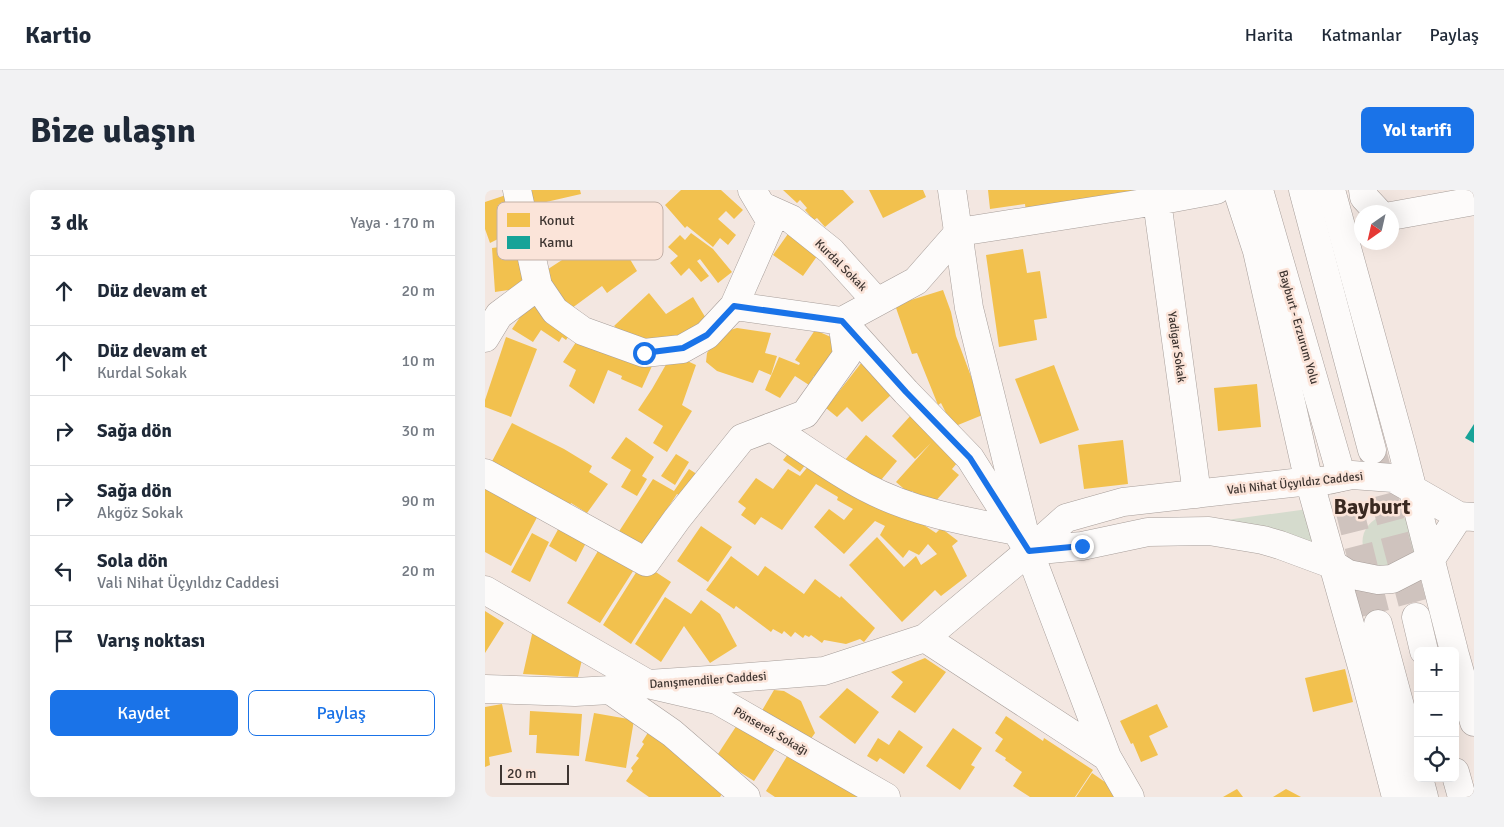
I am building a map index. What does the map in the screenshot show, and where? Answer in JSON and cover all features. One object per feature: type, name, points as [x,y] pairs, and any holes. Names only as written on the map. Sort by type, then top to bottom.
[{"type":"main road","points":[[952,190],[969,308],[1023,541],[1107,757],[1130,797]]},
{"type":"main road","points":[[959,232],[1216,190]]},
{"type":"main road","points":[[1237,190],[1257,251],[1310,481],[1396,797]]},
{"type":"main road","name":"Bayburt - Erzurum Yolu","points":[[1259,190],[1338,464]]},
{"type":"main road","points":[[1303,190],[1372,450]]},
{"type":"main road","points":[[1331,190],[1413,489],[1453,647]]},
{"type":"main road","points":[[1363,190],[1365,197],[1372,205]]},
{"type":"main road","name":"Kurdal Sokak","points":[[538,286],[555,311],[583,331],[644,353],[683,348],[707,335],[734,306],[771,222],[755,194]]},
{"type":"main road","name":"Kurdal Sokak","points":[[755,194],[791,219],[831,251],[877,302],[916,281],[959,232]]},
{"type":"main road","name":"Yadigar Sokak","points":[[1157,201],[1197,494]]},
{"type":"main road","points":[[1399,215],[1474,201]]},
{"type":"main road","points":[[485,338],[499,315],[538,286],[532,260]]},
{"type":"main road","points":[[734,306],[842,321],[877,302]]},
{"type":"main road","points":[[842,321],[906,392],[970,458],[1023,541]]},
{"type":"main road","points":[[485,473],[646,562],[677,519],[742,438],[805,414],[847,355],[842,321]]},
{"type":"main road","points":[[771,427],[865,487],[901,503],[1023,541],[1082,546],[1148,532],[1209,531],[1272,542],[1334,565],[1348,574],[1378,580],[1391,579],[1431,559]]},
{"type":"main road","name":"Vali Nihat Üçyıldız Caddesi","points":[[925,638],[1023,541],[1067,518],[1123,502],[1323,481],[1352,475],[1393,478],[1466,516],[1431,559]]},
{"type":"main road","points":[[485,590],[649,684]]},
{"type":"main road","points":[[1416,617],[1423,647]]},
{"type":"main road","points":[[1378,624],[1414,758]]},
{"type":"main road","points":[[925,638],[1107,757]]},
{"type":"main road","name":"Danışmendiler Caddesi","points":[[485,689],[575,692],[824,670],[925,638]]},
{"type":"main road","points":[[1459,669],[1474,722]]},
{"type":"main road","name":"Pönserek Sokağı","points":[[649,684],[717,700],[886,797]]},
{"type":"main road","points":[[610,690],[672,733],[746,797]]},
{"type":"main road","points":[[1420,782],[1424,797]]},
{"type":"main road","points":[[1458,782],[1462,797]]},
{"type":"shaded area","points":[[1308,509],[1314,543],[1197,524]]},
{"type":"shaded area","points":[[1385,514],[1407,519],[1416,531],[1416,542],[1415,557],[1382,569],[1367,556],[1363,548],[1363,540],[1364,533],[1369,525],[1375,519]]},
{"type":"building: Konut","points":[[530,190],[580,190],[581,194],[546,202],[532,202]]},
{"type":"building: Konut","points":[[681,190],[721,190],[743,210],[734,219],[726,211],[718,219],[736,235],[728,245],[720,238],[713,247],[687,226],[685,228],[665,205]]},
{"type":"building: Konut","points":[[783,190],[843,190],[854,202],[825,227],[817,218],[814,220],[805,210],[807,208],[800,200],[797,203]]},
{"type":"building: Konut","points":[[869,190],[923,190],[926,197],[883,218]]},
{"type":"building: Konut","points":[[988,190],[1158,190],[1026,213],[1025,204],[990,209]]},
{"type":"building: Konut","points":[[506,195],[508,202],[497,202],[497,240],[490,243],[485,229],[485,202]]},
{"type":"building: Konut","points":[[790,231],[820,252],[803,276],[773,255]]},
{"type":"building: Konut","points":[[691,233],[713,249],[732,272],[718,283],[700,259],[697,261],[709,276],[701,282],[689,268],[681,276],[670,263],[678,256],[668,247],[680,235],[685,240]]},
{"type":"building: Konut","points":[[497,247],[497,260],[520,260],[526,284],[515,286],[515,289],[495,292],[492,248]]},
{"type":"building: Konut","points":[[1023,249],[1027,273],[1040,271],[1047,318],[1034,320],[1037,340],[999,347],[986,255]]},
{"type":"building: Konut","points":[[562,260],[630,260],[637,271],[607,293],[602,286],[568,311],[542,273]]},
{"type":"building: Konut","points":[[943,290],[951,312],[956,336],[985,414],[953,427],[941,403],[938,405],[917,353],[912,354],[895,305]]},
{"type":"building: Konut","points":[[649,293],[666,314],[693,297],[707,320],[668,343],[628,337],[614,326]]},
{"type":"building: Konut","points":[[531,301],[573,330],[566,340],[562,337],[559,342],[541,330],[533,342],[512,329]]},
{"type":"building: Konut","points":[[737,328],[771,333],[765,353],[777,356],[771,375],[759,370],[753,383],[717,371],[706,362],[707,353],[723,332]]},
{"type":"building: Konut","points":[[815,330],[840,341],[817,377],[814,376],[809,385],[795,376],[780,398],[765,390],[779,357],[799,365],[800,363],[795,360]]},
{"type":"building: Konut","points":[[580,336],[652,366],[642,388],[621,379],[622,376],[608,370],[594,404],[569,386],[576,370],[563,362]]},
{"type":"building: Konut","points":[[506,337],[537,349],[511,417],[485,407],[485,400]]},
{"type":"building: Konut","points":[[672,354],[696,365],[682,405],[692,411],[667,452],[653,443],[663,426],[638,410]]},
{"type":"building: Konut","points":[[862,362],[892,394],[862,422],[847,407],[837,417],[826,408]]},
{"type":"building: Konut","points":[[1054,365],[1079,430],[1040,444],[1015,379]]},
{"type":"building: Konut","points":[[1257,384],[1261,427],[1218,431],[1214,388]]},
{"type":"building: Konut","points":[[912,414],[963,456],[952,469],[959,475],[933,504],[922,499],[912,491],[910,494],[896,482],[931,443],[915,459],[892,436]]},
{"type":"building: Konut","points":[[512,423],[564,449],[592,466],[589,472],[608,484],[587,513],[571,503],[569,507],[487,471]]},
{"type":"building: Konut","points":[[866,435],[897,461],[876,486],[845,460]]},
{"type":"building: Konut","points":[[626,437],[654,457],[642,476],[647,479],[637,496],[621,487],[631,470],[611,458]]},
{"type":"building: Konut","points":[[1123,440],[1128,484],[1084,489],[1078,445]]},
{"type":"building: Konut","points":[[791,450],[808,461],[800,472],[783,460]]},
{"type":"building: Konut","points":[[676,454],[689,462],[675,485],[661,476]]},
{"type":"building: Konut","points":[[811,463],[898,508],[936,533],[941,528],[958,541],[952,546],[967,576],[941,596],[935,590],[902,622],[849,565],[877,537],[904,567],[916,556],[921,565],[937,554],[928,544],[919,555],[909,550],[903,558],[880,535],[885,526],[875,521],[844,554],[814,527],[829,509],[844,520],[853,509],[837,500],[838,497],[816,484],[782,530],[761,517],[755,525],[741,515],[746,508],[738,502],[756,478],[773,489],[788,469],[800,476]]},
{"type":"building: Konut","points":[[689,469],[703,478],[688,501],[677,494],[641,548],[618,533],[653,479],[674,491]]},
{"type":"building: Konut","points":[[485,478],[541,510],[511,566],[485,552]]},
{"type":"building: Konut","points":[[561,524],[588,539],[576,562],[549,546]]},
{"type":"building: Konut","points":[[701,526],[732,547],[708,582],[677,561]]},
{"type":"building: Konut","points":[[532,533],[549,542],[530,582],[511,572]]},
{"type":"building: Konut","points":[[601,546],[635,568],[600,623],[567,603]]},
{"type":"building: Konut","points":[[731,556],[758,576],[765,566],[804,594],[815,579],[840,598],[841,596],[875,628],[864,642],[860,639],[846,644],[824,640],[822,643],[811,635],[809,637],[805,635],[803,638],[795,632],[791,637],[784,631],[782,634],[773,629],[771,632],[736,606],[734,609],[706,590]]},
{"type":"building: Konut","points":[[642,563],[671,582],[631,644],[603,625]]},
{"type":"building: Konut","points":[[665,597],[691,614],[701,600],[720,614],[737,646],[710,663],[684,626],[661,662],[635,644]]},
{"type":"building: Konut","points":[[485,611],[504,623],[485,653]]},
{"type":"building: Konut","points":[[533,630],[583,655],[578,677],[523,674]]},
{"type":"building: Konut","points":[[925,658],[946,672],[915,713],[891,697],[903,682],[891,672]]},
{"type":"building: Konut","points":[[1345,669],[1353,702],[1313,712],[1305,678]]},
{"type":"building: Konut","points":[[847,688],[879,712],[855,744],[819,717]]},
{"type":"building: Konut","points":[[774,690],[784,691],[801,701],[815,733],[810,740],[760,714]]},
{"type":"building: Konut","points":[[502,704],[512,752],[489,757],[490,765],[485,767],[485,707]]},
{"type":"building: Konut","points":[[1157,704],[1168,727],[1149,736],[1158,755],[1141,762],[1133,743],[1131,744],[1120,721]]},
{"type":"building: Konut","points":[[530,711],[582,714],[579,756],[536,753],[537,735],[529,735]]},
{"type":"building: Konut","points":[[594,713],[634,720],[626,768],[585,761]]},
{"type":"building: Konut","points":[[1006,716],[1043,741],[1044,738],[1093,770],[1075,797],[1030,797],[1013,786],[1022,772],[995,751],[1003,739],[995,733]]},
{"type":"building: Konut","points":[[737,725],[775,749],[754,781],[716,757]]},
{"type":"building: Konut","points":[[953,728],[982,748],[971,765],[975,767],[960,790],[926,766]]},
{"type":"building: Konut","points":[[899,730],[923,747],[904,774],[880,758],[877,762],[867,756],[878,738],[889,745]]},
{"type":"building: Konut","points":[[649,731],[727,787],[720,797],[649,797],[626,781],[633,771],[631,768],[639,758],[636,756],[644,744],[642,742]]},
{"type":"building: Konut","points":[[789,753],[861,797],[775,797],[766,791]]},
{"type":"building: Konut","points":[[1092,773],[1115,789],[1119,797],[1076,797]]},
{"type":"building: Konut","points":[[1237,789],[1243,797],[1223,797]]},
{"type":"building: Konut","points":[[1286,789],[1301,797],[1273,797]]},
{"type":"building: Kamu","points":[[1474,424],[1474,443],[1465,438]]},
{"type":"tunnel","points":[[1373,454],[1416,617]]},
{"type":"tunnel","points":[[1338,464],[1378,624]]},
{"type":"district","name":"Bayburt","points":[[1372,506]]},
{"type":"route","points":[[644,353],[683,348],[707,335],[734,306],[842,321],[906,392],[970,458],[1029,551],[1082,546]]}]
